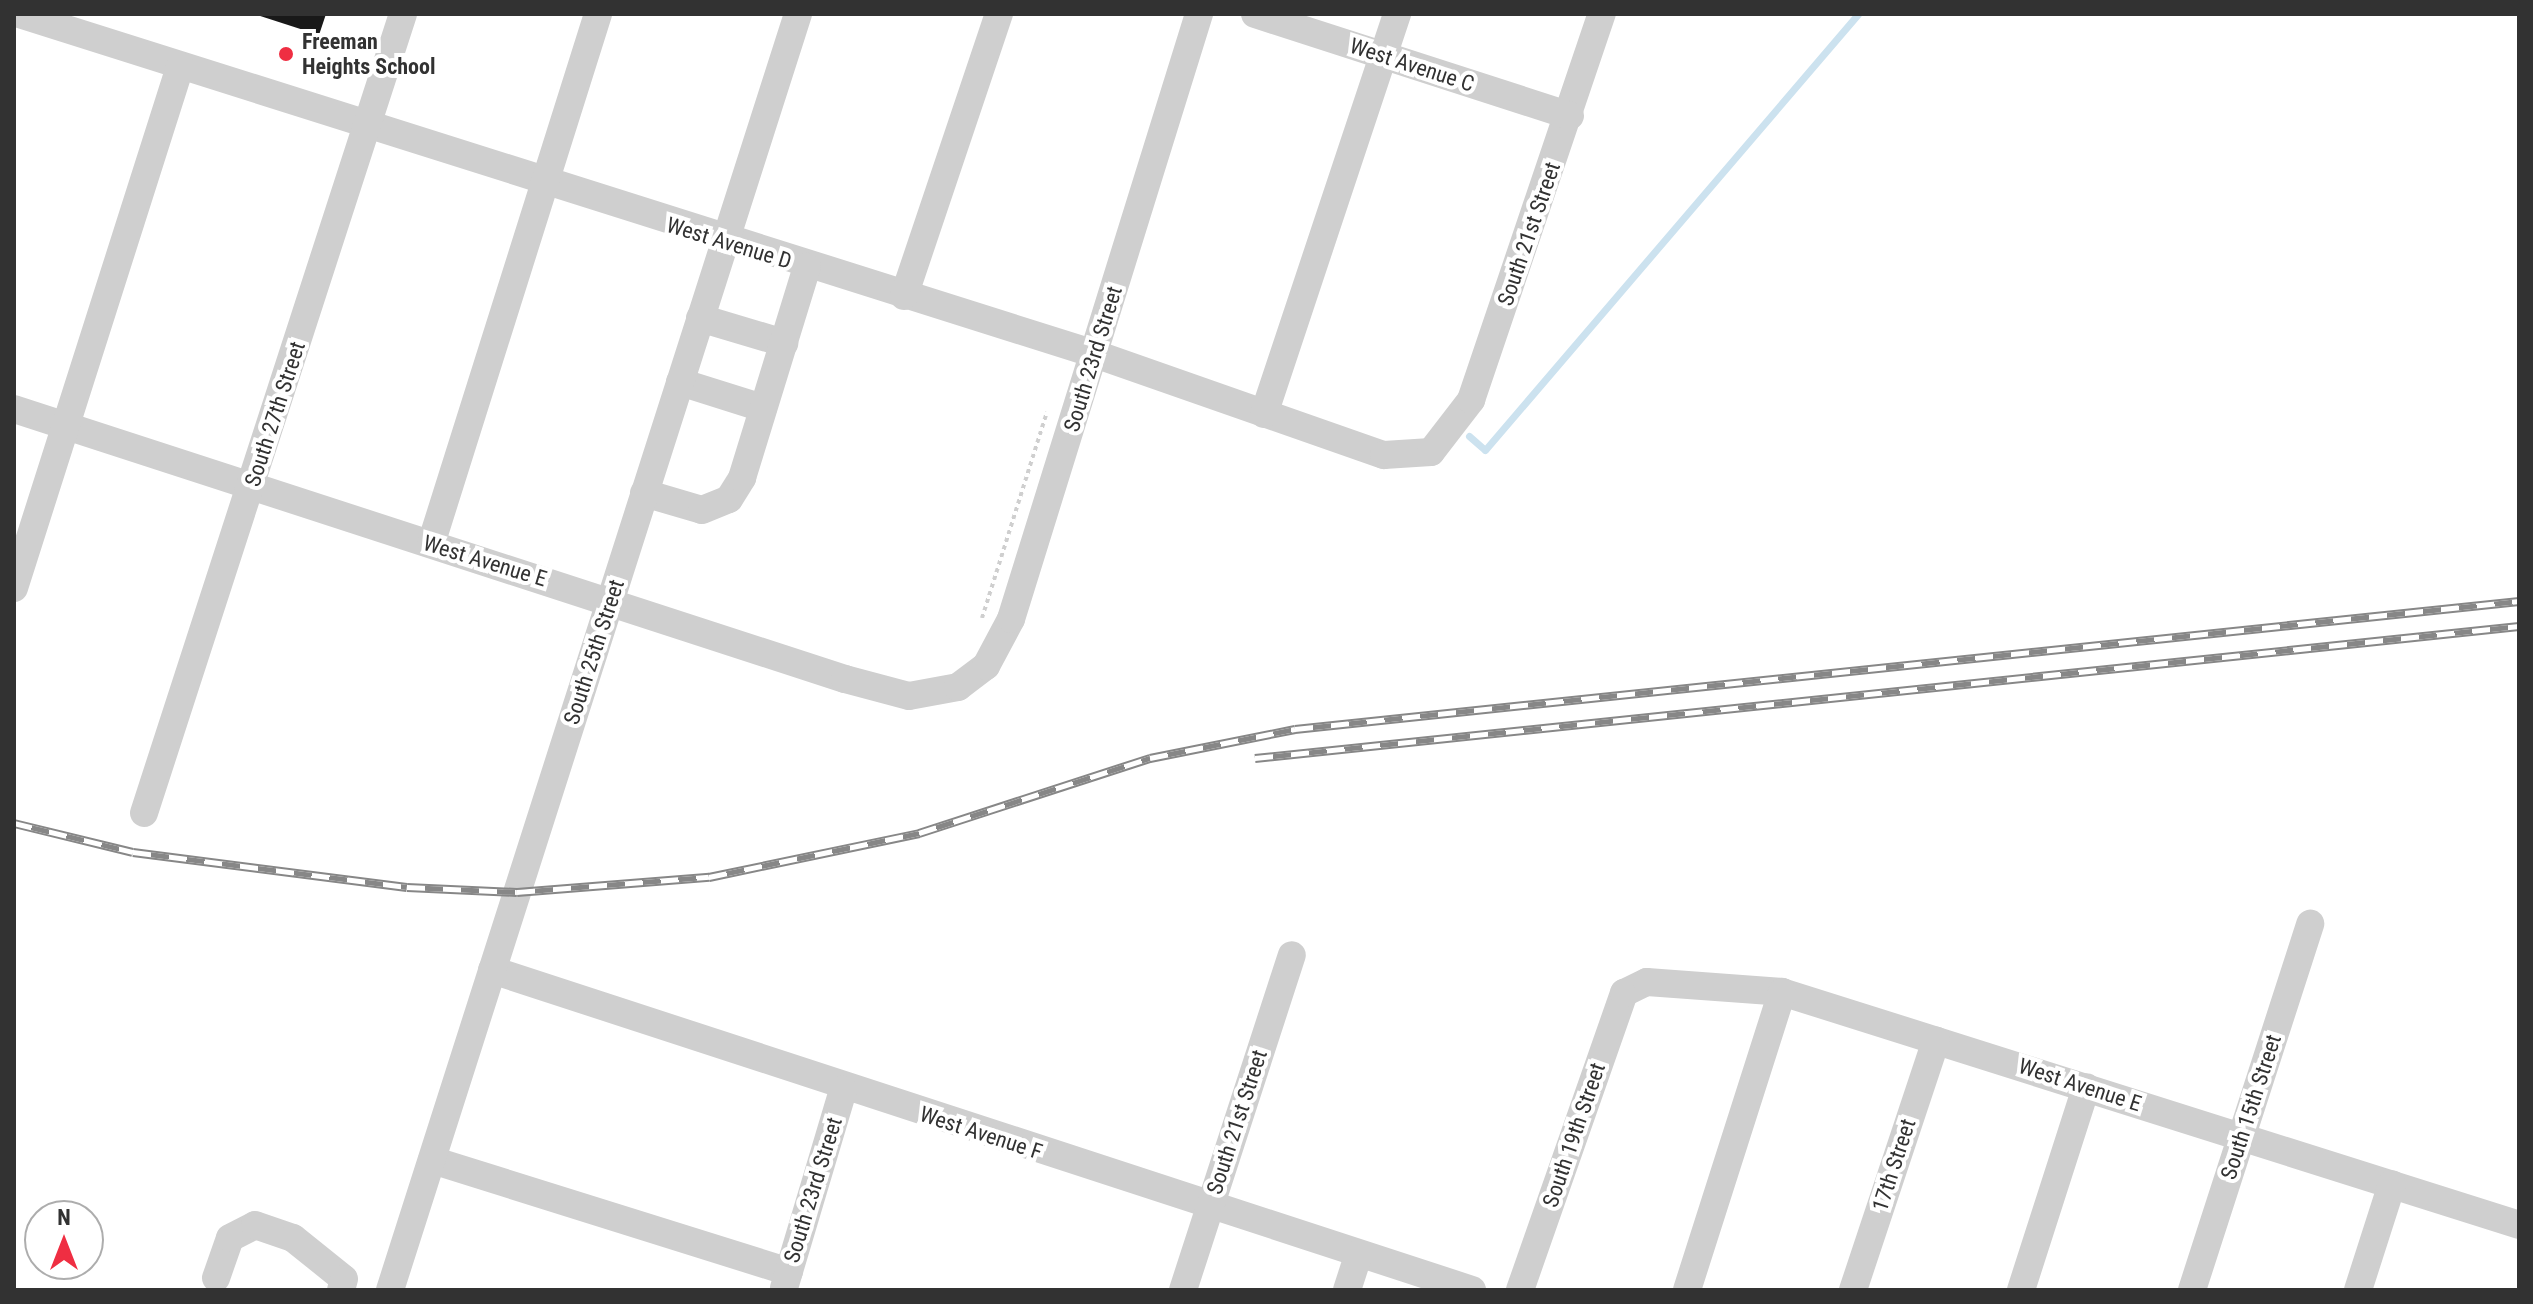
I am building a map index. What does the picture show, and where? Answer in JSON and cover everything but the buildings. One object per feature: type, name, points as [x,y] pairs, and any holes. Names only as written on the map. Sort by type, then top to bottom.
[{"type":"street","name":"West Avenue D","points":[[19,14],[544,185],[1095,354],[1384,455],[1437,445]]},
{"type":"street","name":"South 27th Street","points":[[144,813],[403,14]]},
{"type":"street","points":[[431,544],[598,14]]},
{"type":"street","name":"South 25th Street","points":[[390,1290],[798,14]]},
{"type":"street","points":[[904,296],[999,14]]},
{"type":"street","name":"South 23rd Street","points":[[958,687],[986,666],[1011,619],[1199,14]]},
{"type":"street","name":"West Avenue C","points":[[1255,14],[1570,116]]},
{"type":"street","points":[[1264,414],[1397,14]]},
{"type":"street","name":"South 21st Street","points":[[1437,445],[1471,400],[1570,116],[1602,14]]},
{"type":"street","points":[[14,588],[180,67]]},
{"type":"street","points":[[644,493],[702,510],[729,499],[763,408],[807,267]]},
{"type":"street","points":[[700,318],[784,343]]},
{"type":"street","points":[[680,382],[763,408]]},
{"type":"street","name":"West Avenue E","points":[[14,409],[251,489],[611,599],[896,693],[958,687]]},
{"type":"street","name":"South 15th Street","points":[[2192,1290],[2310,924]]},
{"type":"street","name":"South 21st Street","points":[[1183,1290],[1292,955]]},
{"type":"street","name":"West Avenue F","points":[[492,970],[843,1090],[1472,1290]]},
{"type":"street","name":"West Avenue E","points":[[1635,986],[1782,992],[2519,1225]]},
{"type":"street","name":"South 19th Street","points":[[1520,1290],[1624,993],[1635,986]]},
{"type":"street","points":[[1687,1290],[1782,992]]},
{"type":"street","name":"17th Street","points":[[1853,1290],[1936,1040]]},
{"type":"street","points":[[2021,1290],[2086,1087]]},
{"type":"street","name":"South 23rd Street","points":[[786,1281],[843,1090]]},
{"type":"street","points":[[432,1160],[786,1281]]},
{"type":"street","points":[[2358,1290],[2392,1184]]},
{"type":"street","points":[[216,1278],[230,1238],[255,1225],[293,1238],[344,1279],[341,1290]]},
{"type":"street","points":[[1347,1290],[1359,1254]]},
{"type":"path","points":[[980,623],[1052,395]]},
{"type":"waterway","points":[[1469,436],[1485,450],[1858,14]]},
{"type":"railway","points":[[14,823],[133,852],[407,887],[517,892],[709,877],[919,833],[1150,758],[1295,729],[2519,601]]},
{"type":"railway","points":[[1255,758],[2519,626]]},
{"type":"place","name":"Freeman Heights School","points":[[286,54]]}]
